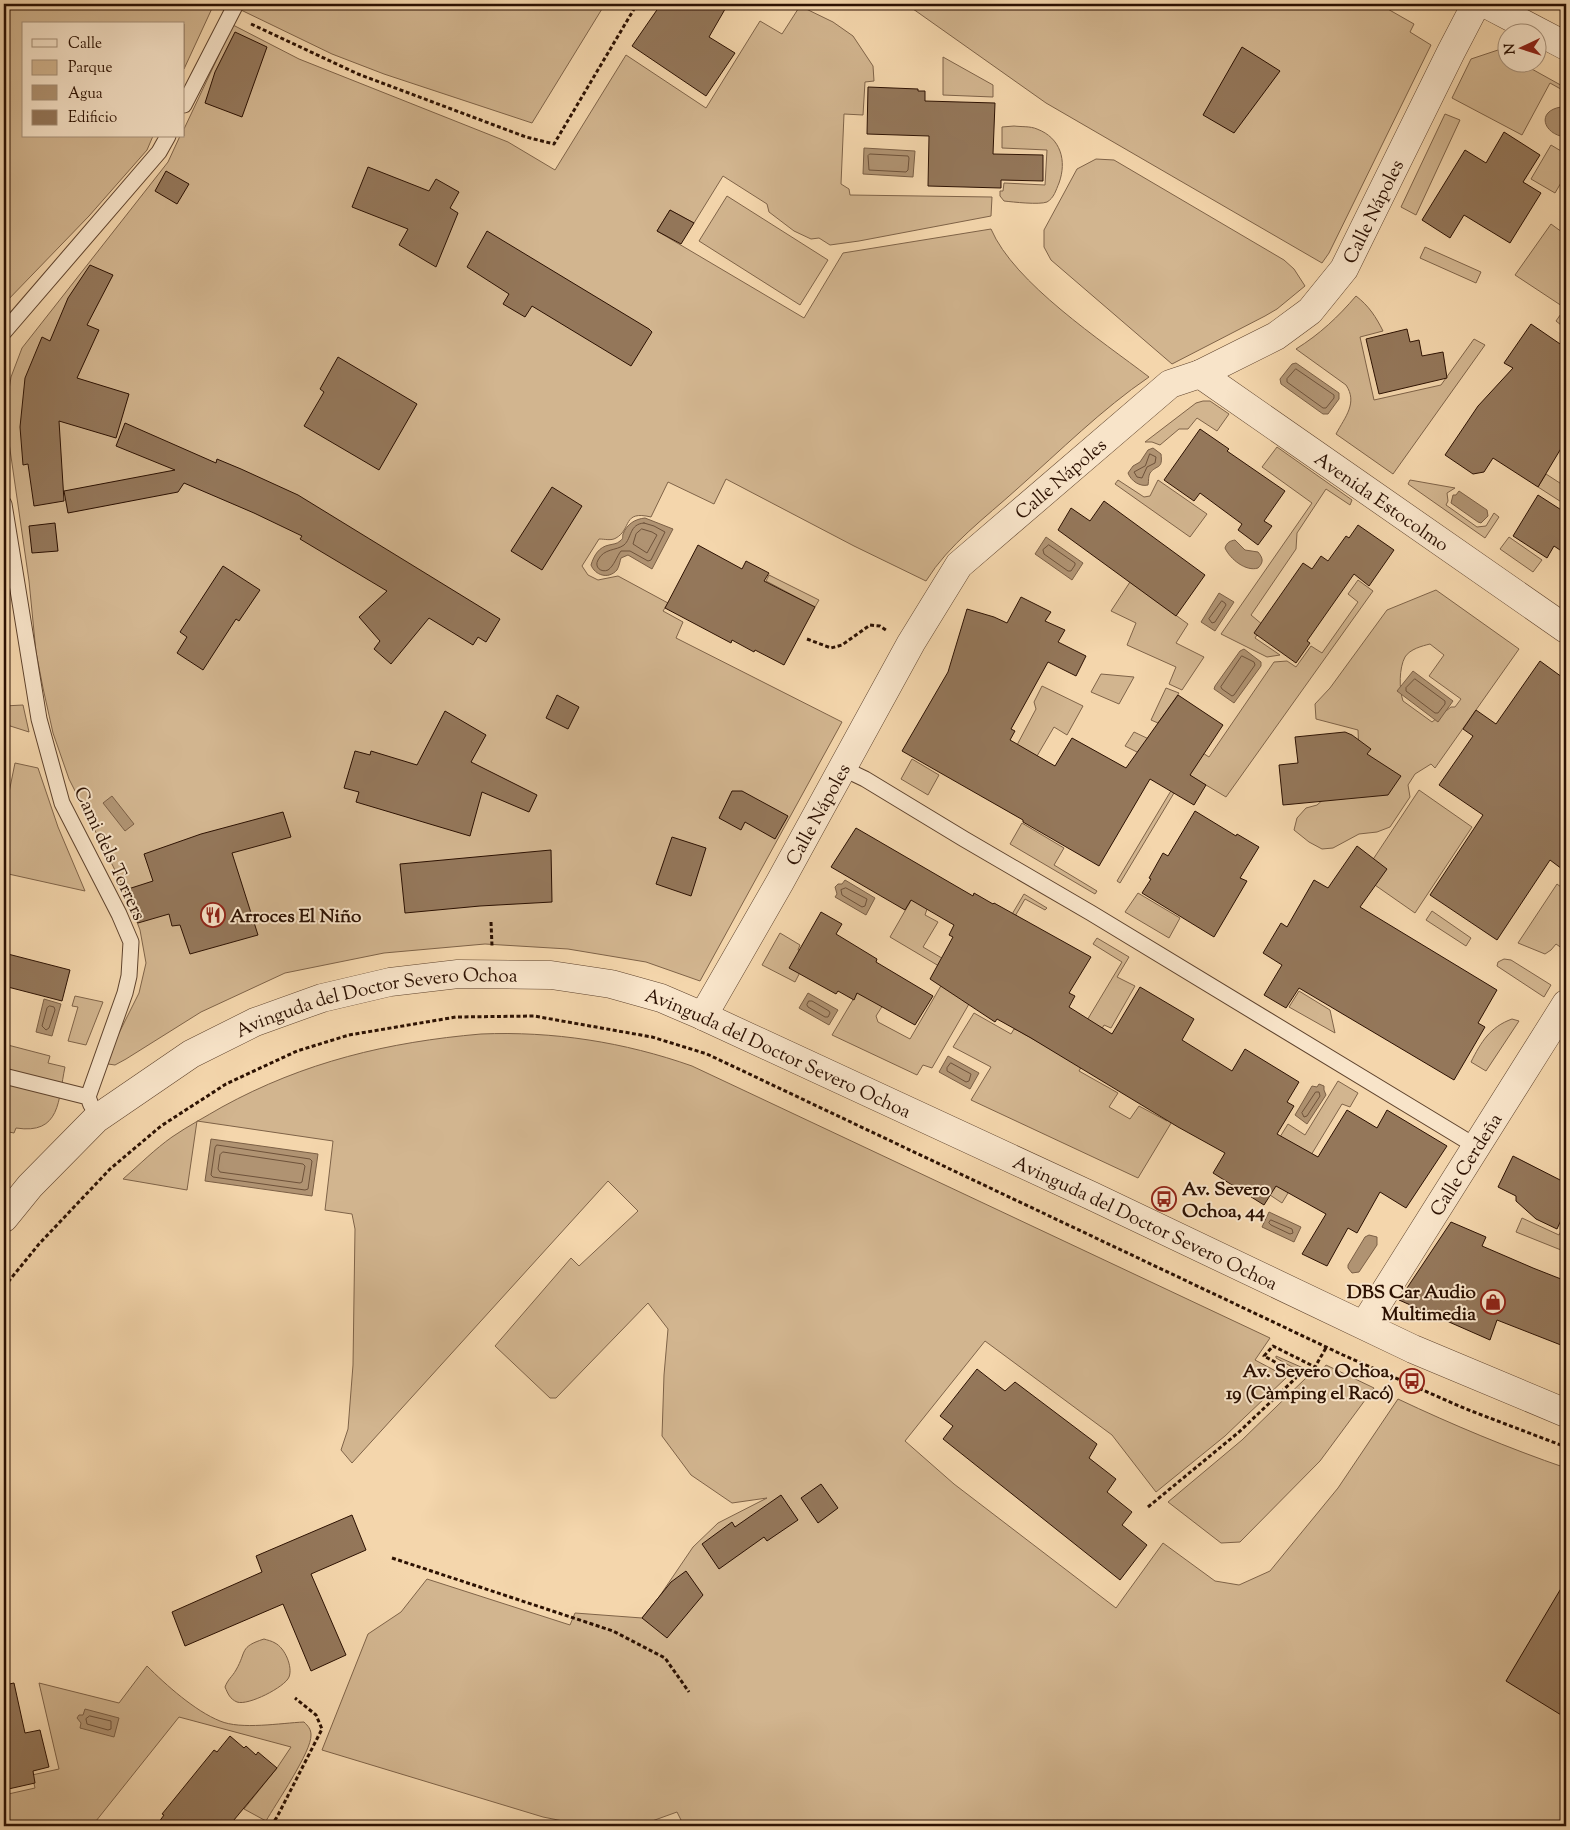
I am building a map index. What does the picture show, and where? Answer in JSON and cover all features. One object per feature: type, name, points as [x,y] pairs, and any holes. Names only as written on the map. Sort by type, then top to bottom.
[{"type":"street","name":"Calle Nápoles","points":[[703,1016],[780,882],[911,643],[959,565],[1170,384],[1200,374],[1276,336],[1310,311],[1344,269],[1476,4]]},
{"type":"street","points":[[1486,4],[1566,46]]},
{"type":"street","name":"Avenida Estocolmo","points":[[1200,374],[1566,629]]},
{"type":"street","name":"Avinguda del Doctor Severo Ochoa","points":[[4,1218],[92,1108],[191,1054],[255,1022],[322,998],[390,982],[458,974],[551,975],[610,984],[661,998],[703,1016],[1480,1378],[1566,1413]]},
{"type":"street","name":"Calle Cerdeña","points":[[1354,1320],[1558,1032],[1566,1004]]},
{"type":"lane","points":[[185,103],[233,9]]},
{"type":"lane","points":[[4,332],[159,152],[167,138]]},
{"type":"lane","name":"Cami dels Torrers","points":[[4,504],[39,719],[62,803],[131,942],[129,976],[92,1108]]},
{"type":"lane","points":[[842,768],[865,779],[1091,913],[1477,1147]]},
{"type":"lane","points":[[4,1076],[92,1108]]},
{"type":"path","points":[[233,9],[358,74],[526,137],[554,144],[637,4]]},
{"type":"path","points":[[807,639],[831,648],[842,645],[870,625],[880,626],[911,643]]},
{"type":"path","points":[[4,1287],[38,1244],[110,1169],[161,1126],[226,1084],[297,1051],[349,1035],[456,1017],[534,1016],[652,1037],[707,1054],[1326,1347],[1466,1410],[1566,1447]]},
{"type":"path","points":[[1148,1507],[1238,1432],[1299,1375],[1264,1356],[1273,1346],[1315,1367],[1326,1347],[1354,1320]]},
{"type":"path","points":[[392,1558],[613,1631],[665,1658],[689,1692]]},
{"type":"path","points":[[271,1826],[322,1730],[316,1715],[294,1698]]},
{"type":"green space","points":[[4,4],[214,4],[185,67],[185,22],[22,22],[22,138],[152,138],[147,150],[89,216],[4,304]]},
{"type":"green space","points":[[245,4],[605,4],[532,123],[384,74],[332,54],[241,10]]},
{"type":"green space","points":[[906,4],[1379,4],[1414,24],[1410,32],[1431,45],[1329,253],[1322,263],[1046,103]]},
{"type":"green space","points":[[800,6],[833,22],[853,36],[873,66],[874,81],[865,82],[863,115],[844,114],[841,184],[849,189],[850,195],[992,197],[991,216],[830,245],[819,238],[811,239],[794,231],[769,212],[767,204],[723,176],[694,223],[670,210],[657,231],[804,318],[843,253],[991,229],[1002,249],[1039,290],[1084,329],[1149,377],[1098,416],[968,532],[945,555],[926,581],[854,546],[726,479],[714,504],[668,482],[651,517],[636,516],[631,518],[621,534],[616,538],[610,540],[599,539],[582,566],[588,575],[598,580],[618,576],[668,603],[663,611],[683,622],[676,638],[842,722],[700,981],[646,962],[568,949],[485,944],[384,953],[285,973],[201,1012],[115,1065],[108,1064],[111,1049],[139,993],[146,963],[140,930],[125,890],[69,779],[53,733],[36,652],[29,581],[5,415],[11,377],[22,348],[168,162],[179,138],[185,138],[185,127],[233,25],[299,59],[508,142],[555,170],[626,55],[706,108],[760,21],[782,34]]},
{"type":"green space","points":[[1498,50],[1498,72],[1537,72],[1566,88],[1566,92],[1550,83],[1522,135],[1452,98],[1471,59]]},
{"type":"green space","points":[[943,57],[993,85],[993,97],[943,95]]},
{"type":"green space","points":[[1445,114],[1460,120],[1416,215],[1401,207]]},
{"type":"green space","points":[[1014,126],[1037,129],[1052,138],[1057,144],[1062,159],[1061,175],[1054,194],[1047,202],[1004,201],[1000,196],[1004,183],[1045,185],[1047,150],[1002,148],[1002,127]]},
{"type":"green space","points":[[1551,145],[1566,154],[1566,176],[1555,193],[1531,179]]},
{"type":"green space","points":[[1096,159],[1114,160],[1284,260],[1294,269],[1305,286],[1277,309],[1172,364],[1051,260],[1044,247],[1044,230],[1077,169]]},
{"type":"green space","points":[[727,196],[828,260],[800,305],[699,241]]},
{"type":"green space","points":[[1551,224],[1566,235],[1566,329],[1556,321],[1565,308],[1515,275]]},
{"type":"green space","points":[[1425,247],[1481,272],[1476,283],[1420,258]]},
{"type":"green space","points":[[1356,296],[1372,312],[1383,331],[1360,337],[1374,400],[1441,385],[1474,339],[1485,345],[1393,474],[1336,434],[1349,410],[1351,398],[1346,385],[1296,349],[1328,325]]},
{"type":"green space","points":[[1210,401],[1229,414],[1217,431],[1197,418],[1188,429],[1179,429],[1160,445],[1145,442],[1196,403]]},
{"type":"green space","points":[[1277,447],[1352,500],[1350,505],[1326,489],[1297,533],[1296,549],[1251,615],[1263,625],[1255,638],[1280,655],[1267,657],[1221,634],[1312,503],[1262,467]]},
{"type":"green space","points":[[1546,474],[1566,487],[1566,505],[1538,487]]},
{"type":"green space","points":[[1118,480],[1144,497],[1150,496],[1158,480],[1207,514],[1190,537],[1115,484]]},
{"type":"green space","points":[[1410,480],[1455,488],[1447,493],[1448,501],[1446,505],[1477,527],[1486,526],[1494,513],[1499,517],[1485,538],[1408,484]]},
{"type":"green space","points":[[1509,537],[1542,560],[1533,572],[1500,549]]},
{"type":"green space","points":[[769,575],[819,600],[815,607],[766,581]]},
{"type":"green space","points":[[1358,580],[1373,591],[1226,797],[1186,773],[1120,883],[1117,881],[1181,774],[1125,746],[1134,732],[1170,749],[1178,737],[1209,757],[1274,662],[1287,661],[1296,667],[1311,646],[1322,653],[1358,602],[1348,594]]},
{"type":"green space","points":[[1130,582],[1188,624],[1176,643],[1204,657],[1182,690],[1169,684],[1176,667],[1127,645],[1136,623],[1111,611]]},
{"type":"green space","points":[[1436,590],[1519,649],[1435,768],[1431,764],[1415,774],[1408,785],[1410,797],[1390,827],[1377,832],[1359,834],[1333,848],[1322,849],[1309,842],[1294,830],[1297,818],[1306,808],[1317,805],[1333,791],[1359,754],[1358,730],[1316,719],[1315,704],[1330,688],[1387,610]],"holes":[[[1430,644],[1444,655],[1429,676],[1461,699],[1455,707],[1451,707],[1432,722],[1403,701],[1400,685],[1402,667],[1407,654],[1423,646]]]},
{"type":"green space","points":[[1101,674],[1134,677],[1119,704],[1091,692]]},
{"type":"green space","points":[[1042,686],[1083,706],[1067,735],[1054,727],[1037,756],[1017,745],[1036,709],[1034,702]]},
{"type":"green space","points":[[1166,688],[1179,693],[1158,723],[1151,720]]},
{"type":"green space","points":[[23,705],[29,732],[4,724],[4,706]]},
{"type":"green space","points":[[912,759],[939,775],[928,795],[901,779]]},
{"type":"green space","points":[[15,763],[38,768],[58,827],[85,891],[4,873],[4,817]]},
{"type":"green space","points":[[1419,790],[1472,827],[1415,913],[1362,876]]},
{"type":"green space","points":[[1022,823],[1064,848],[1054,865],[1097,891],[1095,894],[1010,844]]},
{"type":"green space","points":[[1557,884],[1566,891],[1566,951],[1556,944],[1545,954],[1518,943]]},
{"type":"green space","points":[[1138,893],[1180,918],[1169,938],[1125,912]]},
{"type":"green space","points":[[1024,894],[1047,908],[1045,910],[1025,899],[974,987],[962,1000],[969,1004],[932,1068],[923,1065],[917,1075],[832,1035],[863,983],[883,1005],[876,1016],[878,1022],[910,1039],[949,972],[890,937],[913,897],[928,906],[925,915],[938,922],[923,947],[952,964],[989,953]]},
{"type":"green space","points":[[1432,911],[1471,938],[1466,946],[1426,920]]},
{"type":"green space","points":[[780,933],[800,945],[798,950],[809,955],[795,982],[762,965]]},
{"type":"green space","points":[[1097,938],[1129,957],[1117,977],[1135,986],[1111,1028],[1104,1025],[1079,1071],[1118,1093],[1109,1107],[1130,1119],[1139,1106],[1167,1121],[1197,1073],[1200,1075],[1138,1178],[971,1100],[991,1067],[953,1047],[974,1013],[1011,1034],[1014,1029],[1017,1030],[1065,1057],[1122,962],[1093,944]]},
{"type":"green space","points":[[1504,959],[1511,960],[1551,985],[1544,997],[1497,966],[1498,962]]},
{"type":"green space","points":[[1299,991],[1330,1010],[1335,1033],[1289,1007]]},
{"type":"green space","points":[[75,996],[103,1002],[86,1045],[68,1041],[78,1007],[72,1006]]},
{"type":"green space","points":[[1512,1019],[1519,1021],[1486,1071],[1471,1062],[1487,1036],[1498,1026]]},
{"type":"green space","points":[[481,1034],[535,1034],[588,1040],[640,1050],[692,1066],[1270,1338],[1255,1360],[1287,1377],[1225,1436],[1156,1492],[1112,1435],[985,1341],[905,1441],[954,1484],[1116,1608],[1163,1543],[1215,1581],[1239,1585],[1270,1571],[1338,1488],[1398,1399],[1481,1436],[1566,1468],[1566,1826],[684,1826],[677,1812],[641,1825],[588,1826],[543,1817],[322,1750],[368,1634],[401,1612],[427,1579],[570,1625],[575,1613],[642,1618],[659,1597],[693,1547],[718,1523],[767,1498],[732,1503],[691,1475],[662,1436],[668,1329],[648,1303],[556,1398],[550,1398],[495,1346],[571,1258],[579,1266],[638,1211],[608,1181],[352,1463],[341,1450],[348,1429],[353,1365],[355,1229],[352,1214],[325,1210],[333,1141],[198,1121],[253,1091],[315,1066],[413,1042]]},
{"type":"green space","points":[[4,1044],[50,1056],[48,1063],[65,1067],[55,1112],[42,1126],[31,1129],[16,1128],[14,1133],[4,1131]]},
{"type":"green space","points":[[1338,1081],[1358,1093],[1350,1107],[1342,1104],[1282,1203],[1270,1195],[1262,1166],[1288,1124],[1305,1135]]},
{"type":"green space","points":[[197,1121],[187,1190],[123,1179],[153,1152]]},
{"type":"green space","points":[[1522,1218],[1559,1235],[1566,1221],[1566,1252],[1516,1232]]},
{"type":"green space","points":[[1276,1356],[1319,1375],[1326,1365],[1374,1388],[1320,1461],[1240,1542],[1221,1543],[1168,1502],[1242,1440],[1308,1376],[1276,1358]]},
{"type":"green space","points":[[264,1639],[279,1645],[285,1653],[290,1668],[289,1677],[281,1686],[266,1695],[249,1701],[237,1702],[228,1694],[225,1687],[226,1684],[236,1670],[247,1647]]},
{"type":"green space","points":[[147,1666],[191,1704],[210,1717],[220,1721],[250,1726],[304,1722],[308,1726],[311,1735],[306,1753],[266,1821],[244,1809],[277,1768],[291,1747],[179,1717],[92,1826],[4,1826],[4,1795],[35,1788],[32,1775],[59,1769],[39,1683],[119,1703]]},
{"type":"water","points":[[1566,107],[1565,137],[1552,132],[1545,122],[1545,117],[1548,113],[1553,109]]},
{"type":"water","points":[[864,148],[915,151],[913,177],[863,174]]},
{"type":"water","points":[[1296,363],[1339,393],[1339,399],[1328,414],[1323,414],[1281,384],[1280,379],[1292,364]]},
{"type":"water","points":[[1153,448],[1161,454],[1160,465],[1150,473],[1148,485],[1136,483],[1128,473],[1133,466],[1140,462],[1148,450]]},
{"type":"water","points":[[1459,491],[1487,510],[1488,516],[1481,523],[1451,503],[1453,495],[1456,495]]},
{"type":"water","points":[[645,518],[673,529],[652,569],[628,555],[621,558],[618,569],[610,575],[602,575],[595,571],[591,565],[597,552],[605,546],[619,542],[629,525]]},
{"type":"water","points":[[1046,537],[1083,563],[1072,580],[1035,554]]},
{"type":"water","points":[[1235,540],[1245,550],[1258,552],[1262,560],[1258,568],[1248,568],[1239,564],[1231,556],[1225,548],[1229,542]]},
{"type":"water","points":[[1219,593],[1234,602],[1215,631],[1201,622]]},
{"type":"water","points":[[1244,649],[1261,662],[1261,666],[1234,703],[1214,689],[1240,651]]},
{"type":"water","points":[[1413,671],[1453,701],[1438,722],[1397,691]]},
{"type":"water","points":[[112,796],[134,824],[125,831],[103,803]]},
{"type":"water","points":[[845,880],[875,898],[866,915],[835,897],[837,894],[835,887],[838,884],[842,884]]},
{"type":"water","points":[[808,993],[838,1010],[829,1025],[799,1008]]},
{"type":"water","points":[[44,999],[61,1004],[52,1036],[36,1032]]},
{"type":"water","points":[[948,1056],[979,1073],[970,1089],[939,1072]]},
{"type":"water","points":[[1319,1084],[1324,1086],[1326,1095],[1307,1124],[1295,1115],[1312,1086],[1317,1087]]},
{"type":"water","points":[[211,1139],[318,1154],[312,1196],[205,1181]]},
{"type":"water","points":[[1269,1212],[1301,1227],[1294,1242],[1262,1227]]},
{"type":"water","points":[[1369,1235],[1377,1237],[1377,1245],[1359,1272],[1352,1273],[1348,1265],[1365,1237]]},
{"type":"water","points":[[85,1709],[119,1718],[114,1737],[80,1728],[81,1723],[77,1718],[79,1715],[83,1715]]},
{"type":"building","points":[[661,4],[728,4],[709,37],[735,53],[706,96],[632,46]]},
{"type":"building","points":[[235,32],[267,47],[242,117],[205,103],[215,72]]},
{"type":"building","points":[[1242,47],[1280,71],[1234,133],[1203,115]]},
{"type":"building","points":[[868,87],[918,89],[918,91],[925,91],[925,101],[995,103],[993,154],[1043,155],[1043,181],[1001,180],[1001,188],[928,186],[929,136],[867,134]]},
{"type":"building","points":[[1504,132],[1540,155],[1523,182],[1541,193],[1510,243],[1464,215],[1450,238],[1422,220],[1465,150],[1486,163]]},
{"type":"building","points":[[368,167],[429,191],[436,179],[459,192],[450,208],[458,213],[436,267],[399,245],[408,229],[352,207]]},
{"type":"building","points":[[166,171],[189,184],[177,204],[155,191]]},
{"type":"building","points":[[670,210],[694,223],[681,244],[657,231]]},
{"type":"building","points":[[487,231],[649,329],[652,332],[631,366],[532,306],[525,317],[503,304],[509,294],[467,267]]},
{"type":"building","points":[[90,265],[113,275],[87,325],[99,330],[77,378],[129,394],[116,438],[59,421],[64,501],[34,506],[28,464],[23,465],[20,427],[25,378],[42,337],[50,341],[68,298]]},
{"type":"building","points":[[1531,324],[1566,348],[1566,440],[1538,487],[1493,458],[1484,472],[1473,474],[1445,455],[1478,406],[1513,368],[1504,363]]},
{"type":"building","points":[[1407,329],[1410,342],[1419,340],[1422,356],[1443,352],[1447,378],[1379,394],[1366,339]]},
{"type":"building","points":[[338,357],[417,404],[379,470],[304,426],[324,392],[320,389]]},
{"type":"building","points":[[125,423],[216,463],[217,459],[298,495],[500,619],[486,642],[478,637],[473,645],[429,618],[391,664],[374,649],[380,641],[359,617],[387,591],[300,539],[302,536],[254,513],[184,483],[178,492],[68,513],[64,491],[175,470],[116,446]]},
{"type":"building","points":[[1200,429],[1229,449],[1227,451],[1285,491],[1264,521],[1272,526],[1258,545],[1238,530],[1242,524],[1200,493],[1194,501],[1164,480]]},
{"type":"building","points":[[552,487],[582,506],[542,570],[511,551]]},
{"type":"building","points":[[1538,495],[1566,513],[1566,554],[1554,546],[1547,558],[1513,536]]},
{"type":"building","points":[[1104,501],[1205,575],[1176,616],[1058,530],[1071,508],[1090,521]]},
{"type":"building","points":[[55,523],[58,551],[32,553],[29,526]]},
{"type":"building","points":[[1358,525],[1394,550],[1369,586],[1354,574],[1307,641],[1310,643],[1296,663],[1254,633],[1303,563],[1312,569],[1321,556],[1328,561],[1346,536],[1349,538]]},
{"type":"building","points":[[698,545],[742,569],[746,561],[769,573],[764,581],[815,607],[784,665],[732,640],[731,643],[665,608]]},
{"type":"building","points":[[223,566],[260,590],[239,621],[236,619],[203,670],[177,653],[187,637],[180,632]]},
{"type":"building","points":[[1021,597],[1051,612],[1045,621],[1065,630],[1058,642],[1086,656],[1076,676],[1048,662],[1011,729],[1015,731],[1010,740],[1055,766],[1072,738],[1126,768],[1178,695],[1223,725],[1190,775],[1206,785],[1194,805],[1150,779],[1099,866],[902,751],[948,672],[967,609],[1007,623]]},
{"type":"building","points":[[1540,661],[1566,680],[1566,872],[1550,860],[1497,940],[1430,895],[1483,815],[1439,785],[1473,736],[1463,729],[1476,710],[1496,724]]},
{"type":"building","points":[[557,695],[579,707],[568,729],[546,718]]},
{"type":"building","points":[[445,711],[486,735],[471,762],[537,795],[529,812],[482,792],[470,836],[356,802],[359,792],[344,788],[355,751],[370,755],[371,751],[417,765]]},
{"type":"building","points":[[1345,732],[1371,749],[1367,754],[1401,776],[1388,795],[1283,805],[1279,765],[1298,763],[1295,737]]},
{"type":"building","points":[[732,791],[742,791],[788,816],[775,839],[745,822],[741,830],[719,818]]},
{"type":"building","points":[[1195,811],[1236,836],[1237,834],[1259,847],[1240,878],[1247,881],[1214,937],[1142,893],[1163,853],[1168,856]]},
{"type":"building","points":[[283,812],[291,837],[232,853],[258,935],[190,954],[180,925],[172,926],[169,914],[138,923],[125,890],[153,881],[144,854],[201,834]]},
{"type":"building","points":[[856,828],[973,896],[974,893],[994,903],[1091,957],[1069,993],[1075,996],[1069,1007],[1112,1034],[1140,987],[1194,1019],[1182,1040],[1232,1071],[1245,1049],[1299,1082],[1287,1102],[1294,1106],[1277,1134],[1318,1157],[1347,1110],[1377,1128],[1387,1110],[1447,1146],[1406,1208],[1380,1192],[1357,1233],[1348,1228],[1327,1266],[1302,1254],[1326,1214],[1276,1186],[1264,1205],[1213,1173],[1225,1153],[1178,1127],[1031,1038],[997,1019],[995,1022],[930,979],[953,937],[949,935],[954,925],[911,900],[905,910],[831,867]]},
{"type":"building","points":[[672,837],[706,848],[691,896],[656,884]]},
{"type":"building","points":[[1357,846],[1387,869],[1360,907],[1497,990],[1478,1023],[1485,1027],[1454,1080],[1299,988],[1286,1008],[1264,995],[1282,965],[1263,953],[1281,923],[1287,927],[1314,880],[1328,888]]},
{"type":"building","points":[[551,850],[552,902],[405,913],[400,864]]},
{"type":"building","points":[[821,912],[842,924],[836,934],[877,959],[876,962],[933,996],[915,1025],[857,993],[854,1000],[838,991],[836,994],[789,968]]},
{"type":"building","points":[[4,953],[70,970],[62,1001],[4,986]]},
{"type":"building","points":[[1513,1156],[1566,1183],[1566,1209],[1557,1229],[1536,1219],[1516,1201],[1516,1196],[1498,1187]]},
{"type":"building","points":[[1451,1222],[1486,1237],[1482,1246],[1566,1281],[1566,1347],[1497,1320],[1490,1340],[1399,1300]]},
{"type":"building","points":[[977,1369],[1005,1391],[1015,1382],[1097,1444],[1089,1458],[1116,1479],[1107,1492],[1132,1512],[1122,1525],[1147,1545],[1120,1580],[943,1439],[953,1426],[940,1416]]},
{"type":"building","points":[[821,1484],[838,1508],[818,1523],[801,1498]]},
{"type":"building","points":[[781,1495],[798,1520],[767,1541],[764,1537],[719,1569],[702,1544],[732,1522],[735,1527]]},
{"type":"building","points":[[352,1515],[366,1550],[311,1574],[346,1655],[311,1671],[283,1604],[185,1646],[172,1612],[262,1572],[256,1556]]},
{"type":"building","points":[[686,1571],[703,1595],[667,1638],[642,1618],[671,1582]]},
{"type":"building","points":[[1566,1580],[1566,1718],[1506,1681]]},
{"type":"building","points":[[14,1683],[25,1733],[40,1730],[49,1767],[33,1771],[35,1783],[4,1790],[4,1685]]},
{"type":"building","points":[[230,1736],[256,1755],[258,1752],[277,1768],[229,1826],[156,1826],[164,1815],[162,1814],[214,1750],[217,1752]]},
{"type":"place","name":"Arroces El Niño","points":[[213,915]]},
{"type":"place","name":"Av. Severo Ochoa, 44","points":[[1164,1199]]},
{"type":"place","name":"DBS Car Audio Multimedia","points":[[1493,1302]]},
{"type":"place","name":"Av. Severo Ochoa, 19 (Càmping el Racó)","points":[[1412,1381]]}]
